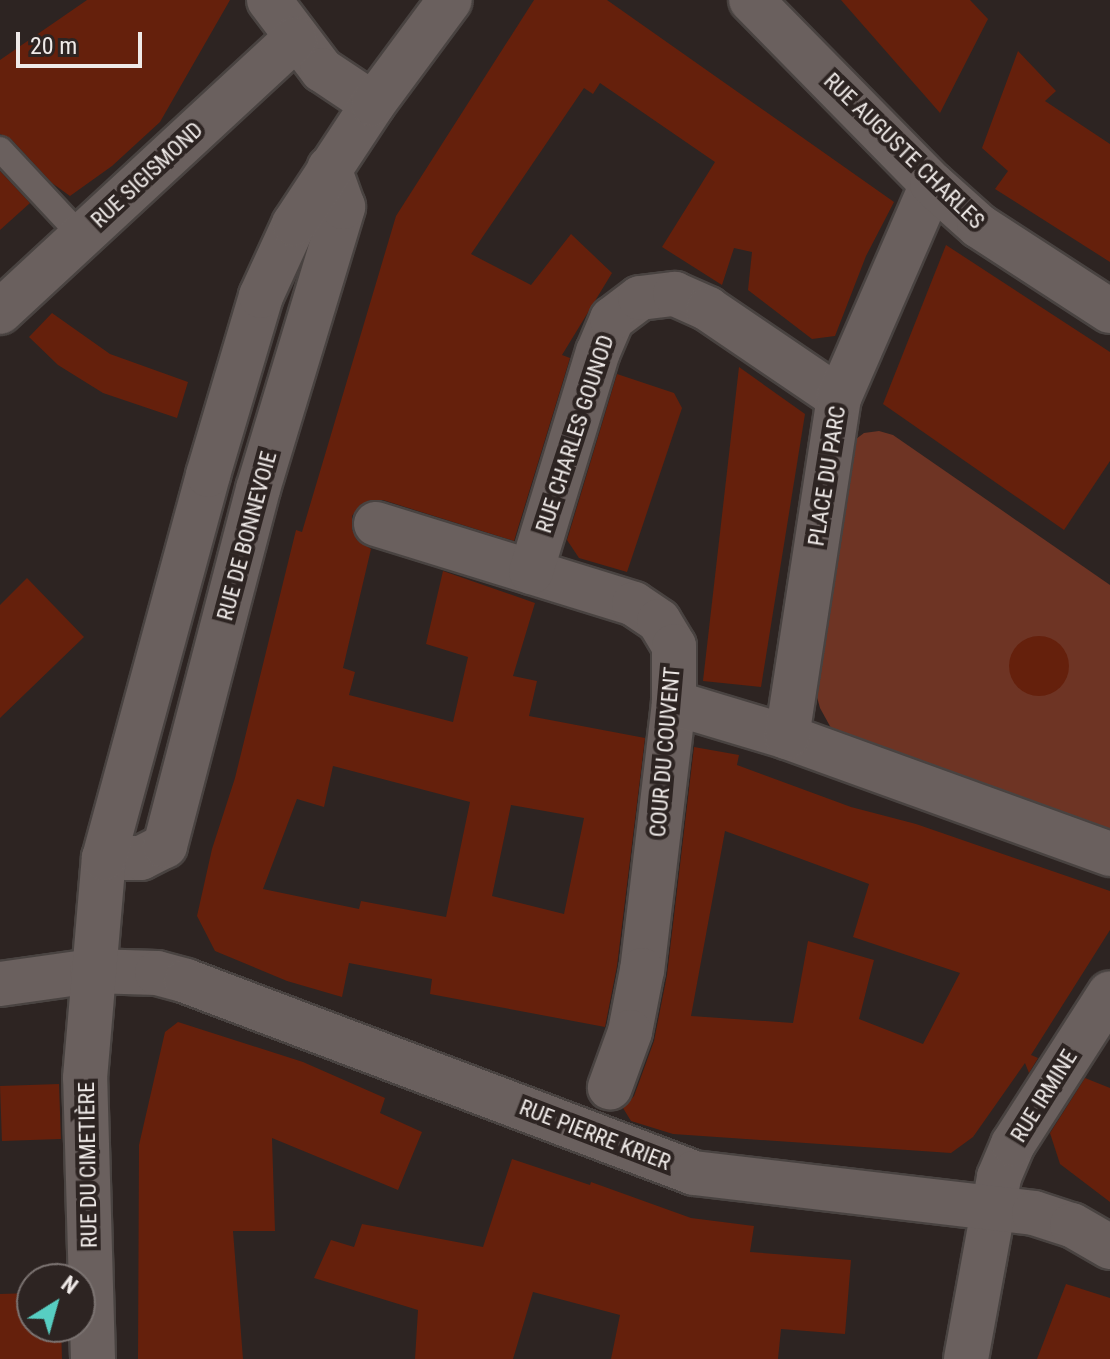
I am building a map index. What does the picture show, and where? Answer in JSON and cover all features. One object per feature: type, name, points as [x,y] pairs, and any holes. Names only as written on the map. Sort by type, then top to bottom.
[{"type":"street","points":[[269,0],[295,39],[322,70],[373,104]]},
{"type":"street","points":[[92,971],[104,858],[257,308],[294,224],[329,168],[450,0]]},
{"type":"street","name":"RUE AUGUSTE CHARLES","points":[[751,0],[932,184],[979,226],[1110,311]]},
{"type":"street","name":"RUE SIGISMOND","points":[[0,312],[295,39]]},
{"type":"street","name":"PLACE DU PARC","points":[[787,737],[839,398],[932,184]]},
{"type":"street","name":"RUE CHARLES GOUNOD","points":[[531,572],[598,352],[612,319],[640,298],[675,294],[708,309],[839,398]]},
{"type":"street","name":"COUR DU COUVENT","points":[[376,524],[634,604],[659,621],[674,646],[674,703],[642,970],[630,1032],[610,1087]]},
{"type":"street","points":[[674,703],[787,737],[1110,854]]},
{"type":"street","name":"RUE PIERRE KRIER","points":[[0,984],[92,971],[131,970],[186,981],[694,1173],[993,1207],[1072,1225],[1110,1247]]},
{"type":"street","name":"RUE DU CIMETIÈRE","points":[[92,971],[85,1078],[93,1359]]},
{"type":"street","name":"RUE IRMINE","points":[[966,1359],[999,1177],[1013,1144],[1110,993]]},
{"type":"lane","points":[[0,149],[81,236]]},
{"type":"shaded area","points":[[879,431],[893,435],[1110,585],[1110,835],[849,743],[831,728],[820,708],[814,686],[852,442],[864,433]]},
{"type":"building","points":[[87,0],[230,0],[160,122],[112,166],[70,196],[52,183],[11,139],[0,134],[0,60]]},
{"type":"building","points":[[534,0],[607,0],[894,202],[866,256],[835,336],[812,339],[748,290],[752,252],[734,248],[722,285],[662,247],[715,162],[600,83],[593,94],[584,88],[471,254],[531,285],[571,234],[612,273],[562,355],[570,358],[514,541],[383,500],[370,500],[360,505],[352,516],[352,529],[357,540],[371,549],[343,668],[355,672],[349,695],[453,722],[468,657],[426,644],[443,571],[535,603],[513,676],[537,681],[529,716],[645,738],[617,966],[605,1027],[430,994],[432,979],[349,963],[342,997],[287,981],[215,951],[197,916],[212,849],[235,778],[296,530],[302,532],[396,216]],"holes":[[[333,766],[470,802],[446,917],[361,901],[359,909],[263,889],[297,799],[324,807]],[[511,805],[584,818],[564,914],[492,896]]]},
{"type":"building","points":[[841,0],[970,0],[988,19],[940,113]]},
{"type":"building","points":[[1018,51],[1056,91],[1045,101],[1110,144],[1110,262],[995,189],[1008,171],[982,148]]},
{"type":"building","points":[[0,171],[30,203],[0,230]]},
{"type":"building","points":[[946,245],[1110,352],[1110,461],[1064,530],[883,404]]},
{"type":"building","points":[[52,313],[110,354],[188,382],[177,418],[103,393],[58,365],[29,337]]},
{"type":"building","points":[[739,367],[805,414],[761,687],[703,681]]},
{"type":"building","points":[[617,374],[674,393],[682,408],[627,572],[579,558],[567,540]]},
{"type":"building","points":[[27,578],[84,637],[0,718],[0,605]]},
{"type":"building","points":[[1039,636],[1060,645],[1069,666],[1060,687],[1039,696],[1018,687],[1009,666],[1018,645]]},
{"type":"building","points":[[694,747],[739,755],[737,765],[851,807],[916,824],[1110,891],[1110,930],[1031,1055],[1038,1058],[1029,1073],[1025,1063],[973,1137],[951,1153],[673,1134],[631,1121],[623,1108],[634,1096],[654,1041],[667,975]],"holes":[[[725,831],[869,884],[853,937],[960,973],[923,1044],[859,1019],[874,960],[808,941],[793,1023],[691,1016]]]},
{"type":"building","points":[[178,1022],[303,1062],[385,1098],[380,1113],[422,1132],[398,1190],[272,1138],[275,1231],[233,1231],[243,1359],[138,1359],[139,1145],[165,1032]]},
{"type":"building","points":[[1085,1078],[1110,1088],[1110,1202],[1060,1164],[1050,1133]]},
{"type":"building","points":[[59,1084],[61,1139],[2,1141],[0,1086]]},
{"type":"building","points":[[512,1159],[590,1185],[591,1182],[691,1218],[754,1226],[750,1252],[851,1260],[845,1334],[781,1329],[778,1359],[611,1359],[620,1315],[533,1292],[513,1359],[415,1359],[418,1310],[314,1278],[331,1240],[354,1247],[362,1224],[483,1247]]},
{"type":"building","points":[[1066,1284],[1110,1298],[1110,1359],[1037,1359]]},
{"type":"building","points":[[0,1294],[16,1294],[16,1343],[62,1343],[62,1359],[0,1359]]}]
